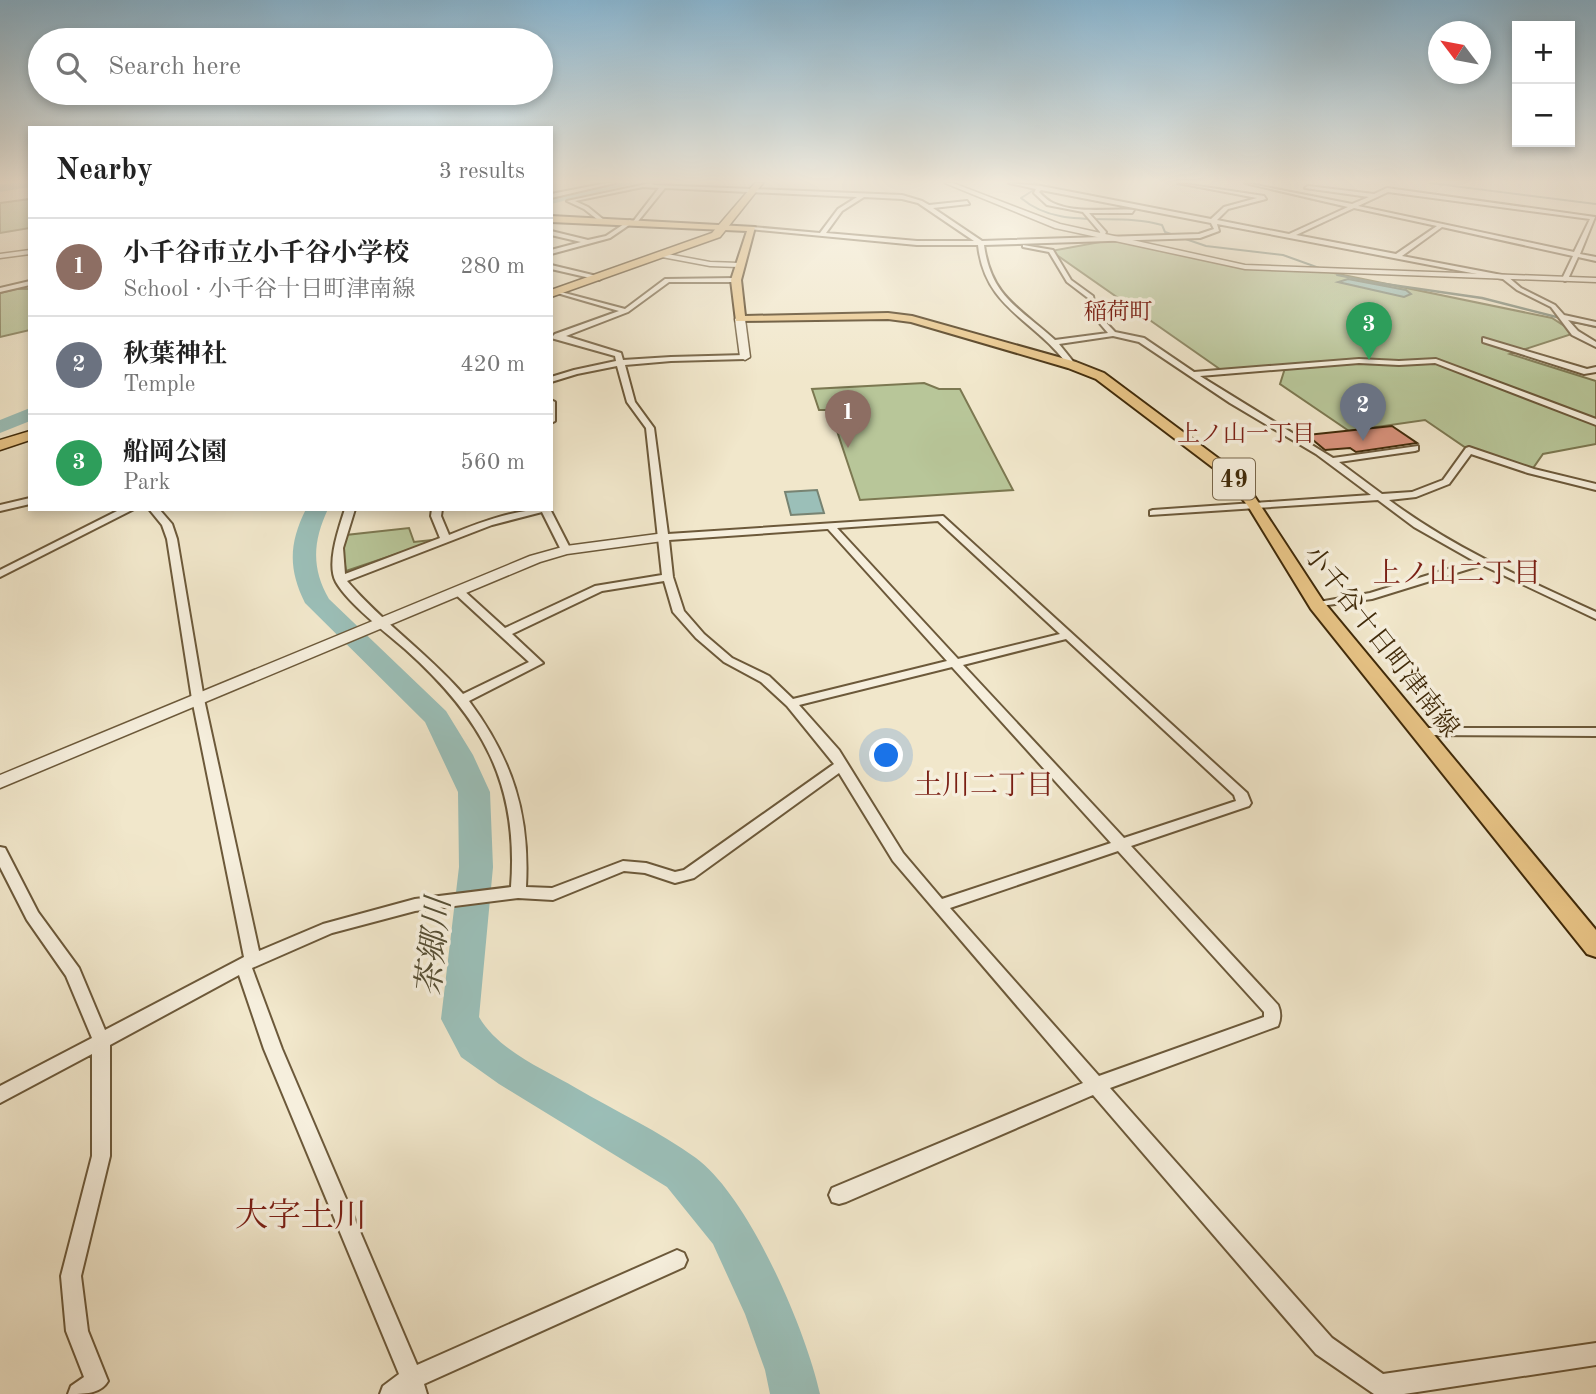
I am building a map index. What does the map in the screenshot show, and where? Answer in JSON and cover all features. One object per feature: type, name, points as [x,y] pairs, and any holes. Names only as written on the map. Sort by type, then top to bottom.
[{"type":"highway","points":[[555,293],[684,248]]},
{"type":"highway","points":[[0,444],[28,436]]},
{"type":"main road","points":[[740,319],[737,272],[745,248]]},
{"type":"main road","name":"小千谷十日町津南線","points":[[740,319],[901,317],[1072,365],[1120,389],[1229,473],[1258,506],[1295,575],[1317,605],[1596,947]]},
{"type":"street","points":[[982,248],[986,273],[1002,298],[1063,349],[1072,365]]},
{"type":"street","points":[[1034,248],[1051,251],[1069,281],[1091,298],[1093,312],[1113,334]]},
{"type":"street","points":[[1159,248],[1245,267],[1596,280]]},
{"type":"street","points":[[1351,248],[1505,277],[1519,289],[1553,306],[1575,333],[1596,345]]},
{"type":"street","points":[[1396,257],[1409,248]]},
{"type":"street","points":[[1548,248],[1596,259]]},
{"type":"street","points":[[1565,279],[1578,248]]},
{"type":"street","points":[[0,256],[28,252]]},
{"type":"street","points":[[665,255],[737,272]]},
{"type":"street","points":[[553,267],[599,278]]},
{"type":"street","points":[[555,338],[626,311],[667,280],[737,272]]},
{"type":"street","points":[[0,290],[28,283]]},
{"type":"street","points":[[555,293],[626,311]]},
{"type":"street","points":[[553,379],[621,362],[745,357],[740,319]]},
{"type":"street","points":[[1566,319],[1596,324]]},
{"type":"street","points":[[1055,342],[1113,334],[1141,340],[1330,460],[1418,525],[1482,562],[1596,616]]},
{"type":"street","points":[[555,338],[618,355],[631,402],[650,428],[668,577],[679,612],[700,636],[728,660],[765,679],[791,703],[841,765],[898,857],[1324,1346],[1385,1391],[1596,1354]]},
{"type":"street","points":[[1486,340],[1587,372],[1596,369]]},
{"type":"street","points":[[1194,374],[1359,361],[1399,363],[1436,360],[1596,422]]},
{"type":"street","points":[[1330,460],[1415,448]]},
{"type":"street","points":[[1153,513],[1413,495],[1446,482],[1469,450],[1531,471],[1596,487]]},
{"type":"street","points":[[0,508],[28,501]]},
{"type":"street","points":[[0,574],[125,511]]},
{"type":"street","points":[[155,511],[167,524],[172,540],[198,699],[249,964],[272,1049],[414,1386]]},
{"type":"street","points":[[349,511],[338,548],[340,580],[445,681],[483,729],[503,763],[513,797],[522,859],[518,892]]},
{"type":"street","points":[[437,511],[436,516],[446,540]]},
{"type":"street","points":[[340,580],[489,523],[537,511]]},
{"type":"street","points":[[546,511],[566,550]]},
{"type":"street","points":[[0,782],[535,559],[566,550],[665,537],[940,518],[1240,793],[1244,803],[1118,843],[939,906]]},
{"type":"street","points":[[831,527],[954,665],[1272,1010],[1272,1021],[1097,1085],[839,1195]]},
{"type":"street","points":[[1317,605],[1371,596],[1482,562]]},
{"type":"street","points":[[506,632],[599,588],[668,577]]},
{"type":"street","points":[[458,591],[537,663],[460,700]]},
{"type":"street","points":[[791,703],[1066,636]]},
{"type":"street","points":[[1421,732],[1596,732]]},
{"type":"street","points":[[0,1095],[249,964],[328,929],[392,909],[518,892],[553,894],[623,866],[646,868],[675,878],[689,874],[841,765]]},
{"type":"street","points":[[0,852],[32,916],[73,973],[101,1040],[101,1156],[71,1276],[77,1331],[97,1381],[79,1394]]},
{"type":"street","points":[[391,1394],[414,1386],[677,1260]]},
{"type":"green space","points":[[1067,248],[1165,248],[1245,267],[1324,271],[1552,318],[1575,333],[1510,354],[1596,381],[1596,444],[1543,454],[1531,471],[1469,450],[1425,420],[1349,431],[1280,384],[1285,368],[1224,372],[1051,251]]},
{"type":"green space","points":[[28,289],[28,330],[0,337],[0,293]]},
{"type":"green space","points":[[924,383],[939,389],[960,389],[1013,490],[860,500],[830,410],[819,410],[812,389]]},
{"type":"green space","points":[[409,528],[414,542],[441,539],[346,571],[342,548],[346,535]]},
{"type":"water","points":[[1348,279],[1406,290],[1411,294],[1404,297],[1338,282]]},
{"type":"water","points":[[817,490],[824,513],[791,515],[785,492]]},
{"type":"building","points":[[1392,426],[1417,443],[1356,452],[1350,448],[1325,450],[1307,435]]},
{"type":"waterway","points":[[1224,248],[1283,255],[1322,269]]},
{"type":"waterway","points":[[1337,275],[1387,285]]},
{"type":"waterway","points":[[1378,283],[1482,298],[1596,327]]},
{"type":"waterway","points":[[0,427],[28,415]]},
{"type":"waterway","name":"茶郷川","points":[[316,511],[306,534],[303,556],[307,579],[318,603],[436,717],[458,755],[474,792],[476,867],[462,979],[460,1019],[475,1045],[513,1072],[682,1173],[729,1228],[766,1307],[790,1370],[795,1394]]},
{"type":"place","name":"船岡公園","points":[[1369,360]]},
{"type":"place","name":"秋葉神社","points":[[1363,441]]},
{"type":"place","name":"小千谷市立小千谷小学校","points":[[848,448]]},
{"type":"district","name":"稲荷町","points":[[1118,311]]},
{"type":"district","name":"上ノ山一丁目","points":[[1246,433]]},
{"type":"district","name":"上ノ山二丁目","points":[[1457,572]]},
{"type":"district","name":"土川二丁目","points":[[984,784]]},
{"type":"district","name":"大字土川","points":[[301,1214]]}]
